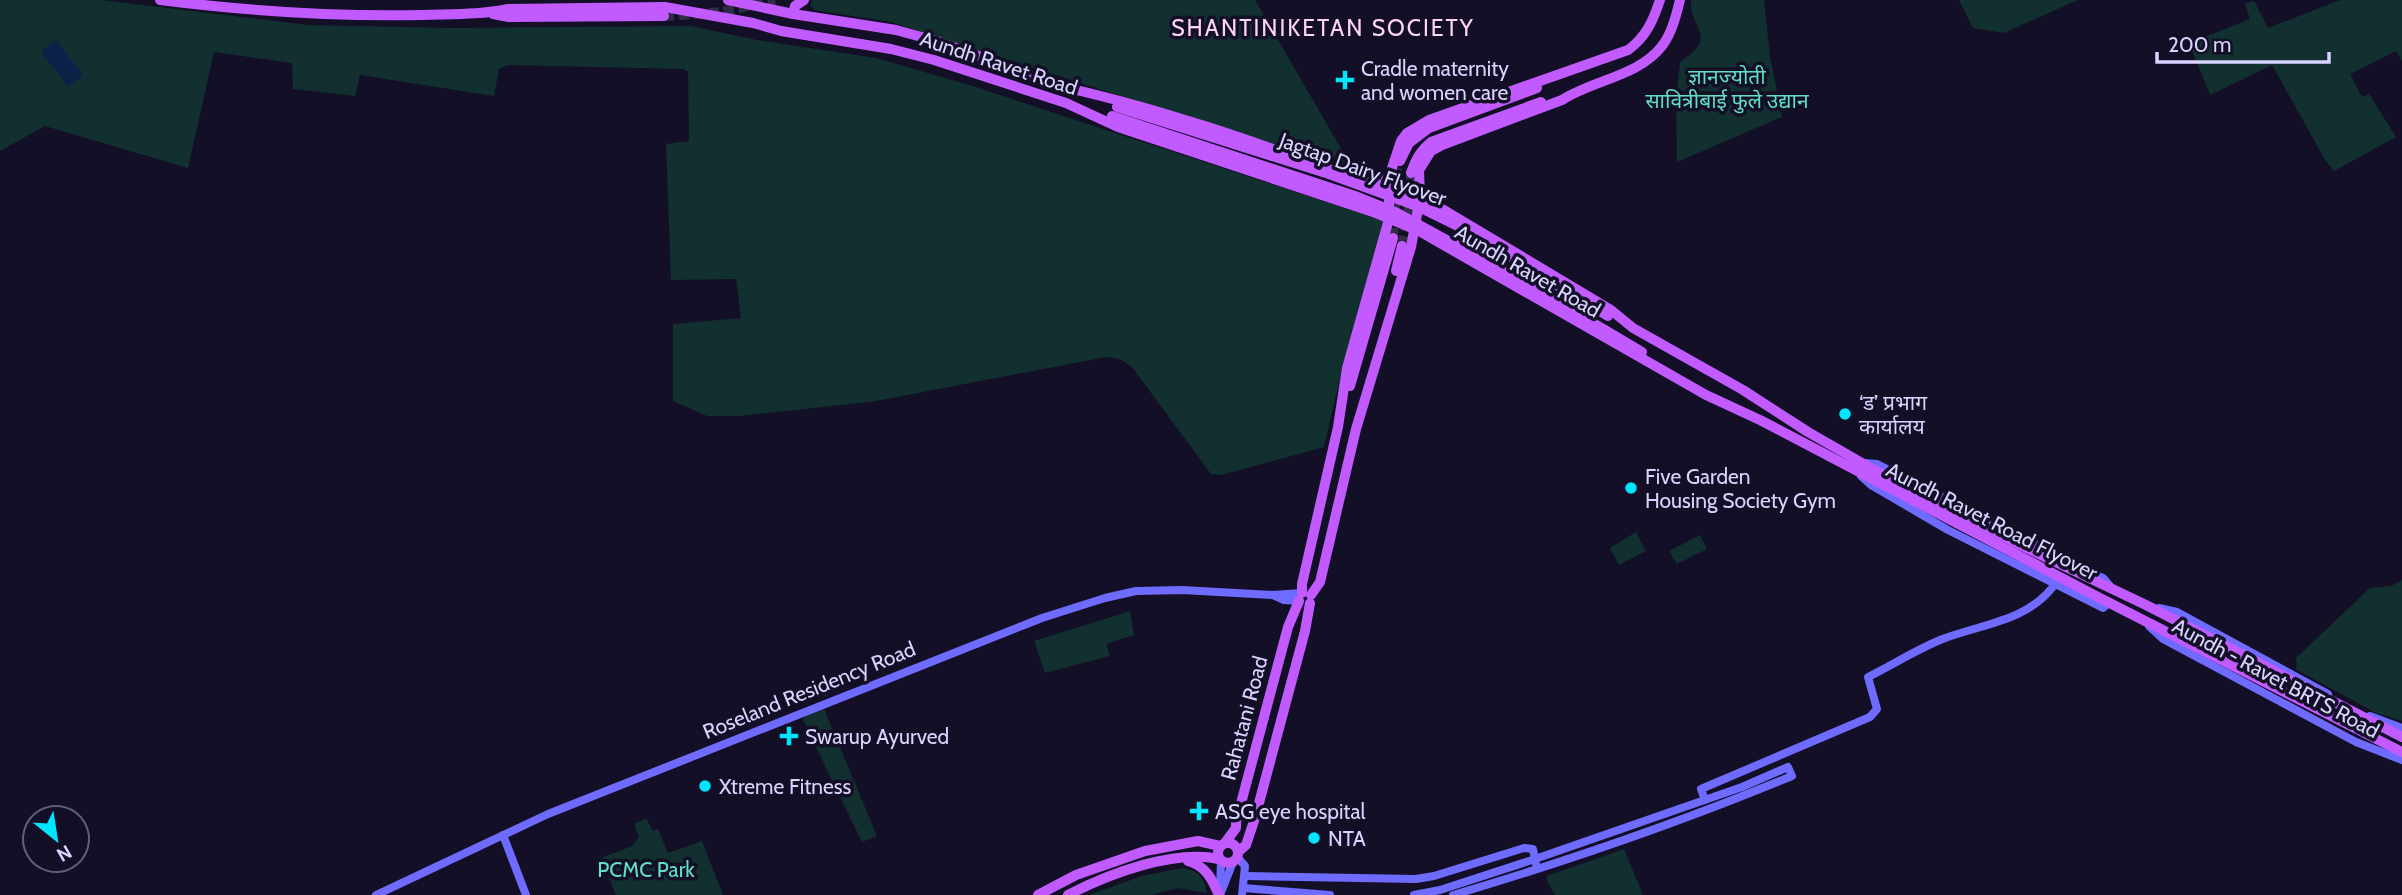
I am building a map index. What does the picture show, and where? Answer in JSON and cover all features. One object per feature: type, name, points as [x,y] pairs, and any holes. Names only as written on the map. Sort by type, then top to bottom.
[{"type":"main road","name":"Aundh Ravet Road","points":[[160,0],[312,14],[402,15],[489,13],[508,9],[665,7],[891,49],[934,60],[1066,103],[1118,127],[1389,219],[1610,335],[1706,395],[1859,467]]},
{"type":"main road","name":"Aundh Ravet Road","points":[[728,0],[793,14],[896,30],[936,41],[1072,89]]},
{"type":"main road","points":[[793,14],[795,6],[804,0]]},
{"type":"main road","points":[[1072,89],[1120,100],[1372,183],[1392,172],[1409,144],[1429,128],[1569,78],[1628,50],[1640,42],[1651,26],[1660,0]]},
{"type":"main road","points":[[1411,173],[1417,156],[1431,142],[1621,74],[1645,61],[1662,47],[1669,35],[1680,0]]},
{"type":"main road","points":[[489,13],[509,17],[664,16]]},
{"type":"main road","points":[[1338,427],[1347,368],[1389,219],[1392,172],[1401,141],[1407,133],[1440,115],[1604,61]]},
{"type":"main road","name":"Jagtap Dairy Flyover","points":[[1072,89],[1114,111],[1397,213],[1507,272],[1610,335]]},
{"type":"main road","points":[[1416,231],[1420,198],[1419,170],[1431,151],[1562,100],[1578,90]]},
{"type":"main road","name":"Jagtap Dairy Flyover","points":[[1066,103],[1114,111],[1329,174],[1417,206],[1466,230],[1608,316],[1624,322]]},
{"type":"main road","points":[[1392,172],[1420,198],[1555,274],[1611,310],[1624,322]]},
{"type":"main road","points":[[1362,414],[1363,393],[1406,247],[1432,203]]},
{"type":"main road","points":[[1305,599],[1302,584],[1338,427],[1392,238]]},
{"type":"main road","points":[[1305,599],[1320,582],[1356,429],[1406,247]]},
{"type":"main road","name":"Aundh Ravet Road","points":[[1624,322],[1743,390],[1859,467]]},
{"type":"main road","name":"Aundh Ravet Road Flyover","points":[[1859,467],[2109,603]]},
{"type":"main road","name":"Aundh Ravet Road Flyover","points":[[1873,475],[2114,590]]},
{"type":"main road","points":[[2114,590],[2402,737]]},
{"type":"main road","name":"Rahatani Road","points":[[1223,845],[1236,828],[1287,627],[1305,599]]},
{"type":"main road","name":"Rahatani Road","points":[[1236,857],[1246,845],[1255,818],[1305,599]]},
{"type":"main road","points":[[2109,603],[2402,752]]},
{"type":"main road","points":[[1038,895],[1076,875],[1145,851],[1198,841],[1233,844],[1236,857],[1227,863],[1206,856],[1178,858],[1114,875],[1068,895]]},
{"type":"main road","points":[[1220,860],[1217,854],[1223,845]]},
{"type":"main road","points":[[1178,858],[1199,864],[1210,876],[1219,895]]},
{"type":"street","points":[[2109,603],[2103,608],[1948,530],[1871,485],[1859,467],[1877,464],[2103,578],[2114,590]]},
{"type":"street","points":[[1705,800],[1701,789],[1870,717],[1877,709],[1868,677],[1941,640],[2021,613],[2041,601],[2055,584]]},
{"type":"street","name":"Roseland Residency Road","points":[[376,895],[548,814],[639,776],[1042,618],[1136,592],[1182,590],[1273,595],[1284,600],[1305,599]]},
{"type":"street","name":"Aundh - Ravet BRTS Road","points":[[2146,605],[2177,612],[2369,716],[2402,728]]},
{"type":"street","name":"Aundh - Ravet BRTS Road","points":[[2139,617],[2163,639],[2356,742],[2402,760]]},
{"type":"street","points":[[1413,895],[1440,890],[1705,800],[1743,791],[1792,776],[1788,767],[1743,791],[1714,807],[1538,870],[1453,895]]},
{"type":"street","points":[[503,835],[526,895]]},
{"type":"street","points":[[1245,876],[1416,879],[1524,848],[1533,849],[1538,870]]},
{"type":"street","points":[[1219,895],[1236,857],[1245,866],[1243,891],[1330,895]]},
{"type":"street","points":[[1219,895],[1220,860]]},
{"type":"green space","points":[[0,0],[102,0],[308,25],[453,28],[691,26],[757,40],[876,58],[966,84],[1384,221],[1339,382],[1324,447],[1221,475],[1211,474],[1132,367],[1120,359],[1106,357],[876,401],[739,416],[707,416],[673,401],[673,324],[741,318],[736,279],[671,280],[666,144],[689,141],[688,72],[683,69],[508,65],[499,69],[494,96],[360,75],[355,96],[293,89],[292,63],[214,52],[188,168],[45,126],[0,151]]},
{"type":"green space","points":[[812,0],[1255,0],[1354,171],[891,22],[814,10],[810,4]]},
{"type":"green space","name":"ज्ञानज्योती सावित्रीबाई फुले उद्यान","points":[[1691,0],[1764,0],[1770,56],[1782,117],[1677,162],[1676,98],[1680,62],[1699,45],[1701,38],[1691,10]]},
{"type":"green space","points":[[1959,0],[2078,0],[2004,33],[1973,28]]},
{"type":"green space","points":[[2340,0],[2402,0],[2402,61],[2396,51],[2350,74],[2362,97],[2369,94],[2396,137],[2334,171],[2325,160],[2272,65],[2210,95],[2189,43],[2250,19],[2245,4],[2254,1],[2268,28]]},
{"type":"green space","points":[[1636,532],[1646,551],[1619,565],[1610,548]]},
{"type":"green space","points":[[1700,535],[1707,549],[1677,564],[1669,551]]},
{"type":"green space","points":[[2402,580],[2402,721],[2376,713],[2295,669],[2296,658],[2370,588],[2391,586]]},
{"type":"green space","points":[[1130,611],[1134,635],[1106,644],[1110,656],[1045,673],[1034,641]]},
{"type":"green space","points":[[824,709],[877,836],[862,842],[802,718]]},
{"type":"green space","name":"PCMC Park","points":[[646,818],[653,831],[658,829],[668,853],[702,841],[723,895],[616,895],[601,858],[632,846],[639,837],[634,824]]},
{"type":"green space","points":[[1624,849],[1643,895],[1555,895],[1547,881],[1547,876]]},
{"type":"green space","points":[[1182,868],[1199,875],[1207,893],[1178,888],[1150,895],[1089,895],[1142,876]]},
{"type":"water","points":[[56,40],[83,75],[68,87],[41,52]]},
{"type":"tunnel","points":[[664,16],[721,12],[775,0]]},
{"type":"tunnel","points":[[1393,238],[1397,168]]},
{"type":"tunnel","points":[[1402,246],[1408,216],[1411,173]]},
{"type":"place","name":"Cradle maternity and women care","points":[[1345,80]]},
{"type":"place","name":"‘ड’ प्रभाग कार्यालय","points":[[1845,414]]},
{"type":"place","name":"Five Garden Housing Society Gym","points":[[1631,488]]},
{"type":"place","name":"Swarup Ayurved","points":[[789,736]]},
{"type":"place","name":"Xtreme Fitness","points":[[705,786]]},
{"type":"place","name":"ASG eye hospital","points":[[1199,811]]},
{"type":"place","name":"NTA","points":[[1314,838]]},
{"type":"district","name":"SHANTINIKETAN SOCIETY","points":[[1323,28]]}]
